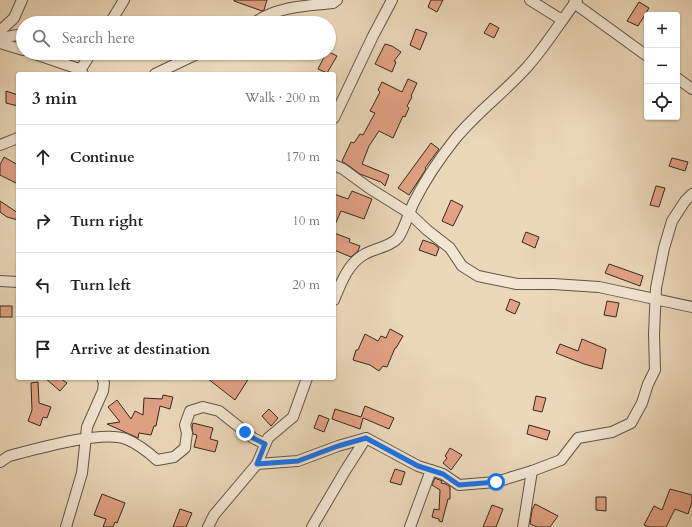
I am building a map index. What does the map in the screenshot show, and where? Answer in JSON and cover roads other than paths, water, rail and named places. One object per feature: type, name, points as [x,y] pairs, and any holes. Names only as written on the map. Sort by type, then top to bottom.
[{"type":"street","points":[[0,31],[14,18],[22,0]]},
{"type":"street","points":[[114,16],[124,0]]},
{"type":"street","points":[[263,16],[282,10],[333,3],[337,0]]},
{"type":"street","points":[[336,114],[392,0]]},
{"type":"street","points":[[530,0],[562,20]]},
{"type":"street","points":[[336,296],[347,271],[356,260],[365,254],[390,244],[397,239],[401,233],[408,213],[426,181],[455,139],[473,118],[528,66],[576,2],[644,54]]},
{"type":"street","points":[[0,38],[16,35]]},
{"type":"street","points":[[0,43],[16,48]]},
{"type":"street","points":[[53,60],[79,69],[80,72]]},
{"type":"street","points":[[82,72],[88,60]]},
{"type":"street","points":[[159,72],[184,60]]},
{"type":"street","points":[[680,80],[692,89]]},
{"type":"street","points":[[0,145],[16,139]]},
{"type":"street","points":[[336,166],[343,168],[369,188],[408,213],[450,248],[462,266],[478,276],[517,284],[552,284],[598,287],[692,307]]},
{"type":"street","points":[[257,464],[298,461],[338,446],[366,438],[418,466],[443,474],[459,485],[496,482],[561,460],[578,438],[612,432],[631,423],[642,403],[648,384],[655,370],[655,299],[664,248],[672,221],[685,201],[692,194]]},
{"type":"street","points":[[0,282],[16,282]]},
{"type":"street","points":[[66,527],[82,473],[87,427],[104,390],[103,380]]},
{"type":"street","points":[[208,527],[214,515],[257,464],[268,438],[293,417],[306,380]]},
{"type":"street","points":[[0,462],[10,456],[86,438],[104,437],[124,439],[142,447],[157,460],[174,457],[185,448],[187,433],[185,425],[190,411],[203,407],[219,412],[253,438],[265,444]]},
{"type":"street","points":[[312,527],[366,438]]},
{"type":"street","points":[[410,527],[431,470]]},
{"type":"street","points":[[523,527],[532,471]]}]
